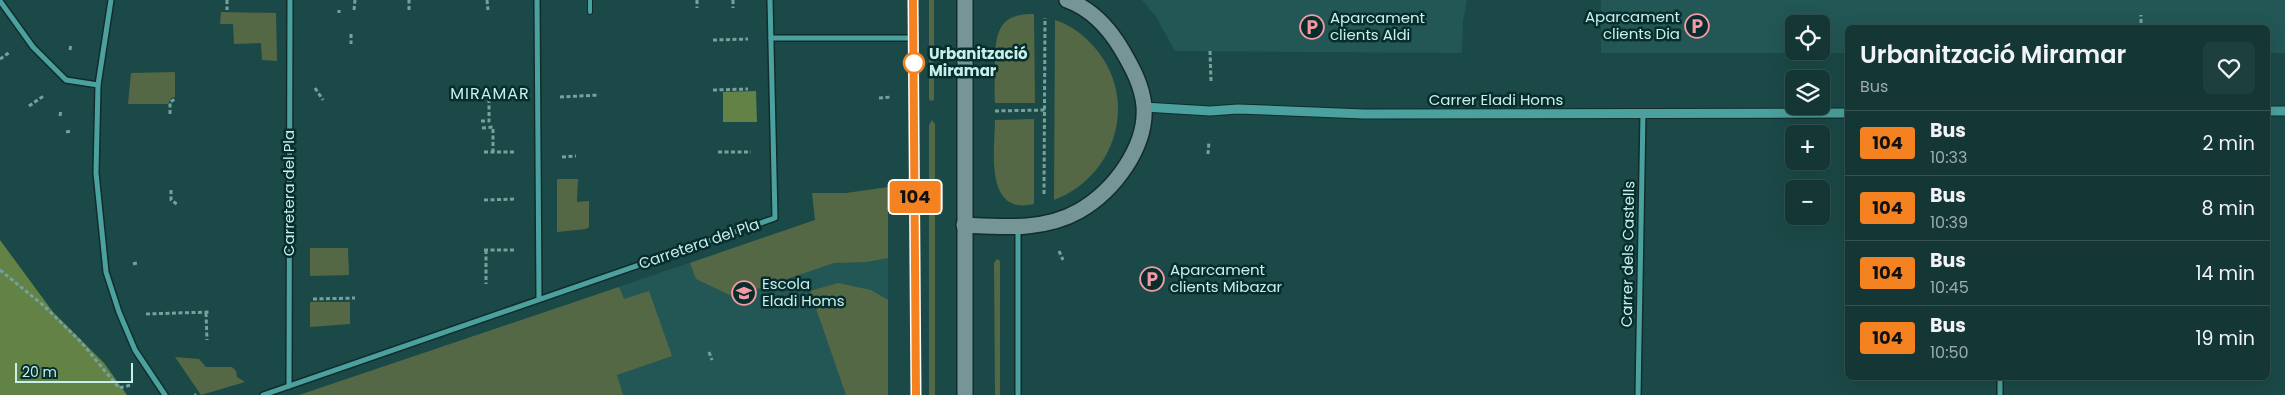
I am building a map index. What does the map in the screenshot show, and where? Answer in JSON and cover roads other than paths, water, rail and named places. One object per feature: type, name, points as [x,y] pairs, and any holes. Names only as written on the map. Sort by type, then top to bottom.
[{"type":"main road","points":[[964,0],[965,395]]},
{"type":"main road","points":[[964,225],[1018,228],[1050,222],[1071,214],[1102,194],[1120,174],[1133,154],[1141,133],[1144,107],[1140,86],[1131,64],[1113,35],[1097,18],[1067,0]]},
{"type":"street","points":[[111,0],[98,84],[96,173],[106,272],[119,312],[135,350],[166,395]]},
{"type":"street","name":"Carretera del Pla","points":[[290,0],[290,386]]},
{"type":"street","points":[[537,0],[539,299]]},
{"type":"street","name":"Carretera del Pla","points":[[263,395],[775,218],[770,0]]},
{"type":"street","points":[[913,0],[916,395]]},
{"type":"street","points":[[0,1],[33,46],[66,80],[98,84]]},
{"type":"street","points":[[771,38],[914,38]]},
{"type":"street","name":"Carrer Eladi Homs","points":[[1144,107],[1210,111],[1238,110],[1364,114],[1845,113]]},
{"type":"street","points":[[2270,112],[2285,111]]},
{"type":"street","name":"Carrer dels Castells","points":[[1638,395],[1643,113]]},
{"type":"street","points":[[1018,228],[1018,395]]},
{"type":"street","points":[[2000,380],[2000,395]]},
{"type":"lane","points":[[590,0],[590,12]]},
{"type":"place","name":"Aparcament clients Dia","points":[[1697,26]]},
{"type":"place","name":"Aparcament clients Aldi","points":[[1312,27]]},
{"type":"place","name":"Urbanització Miramar","points":[[914,63]]},
{"type":"place","name":"Aparcament clients Mibazar","points":[[1152,279]]},
{"type":"place","name":"Escola Eladi Homs","points":[[744,293]]},
{"type":"district","name":"MIRAMAR","points":[[490,93]]}]
